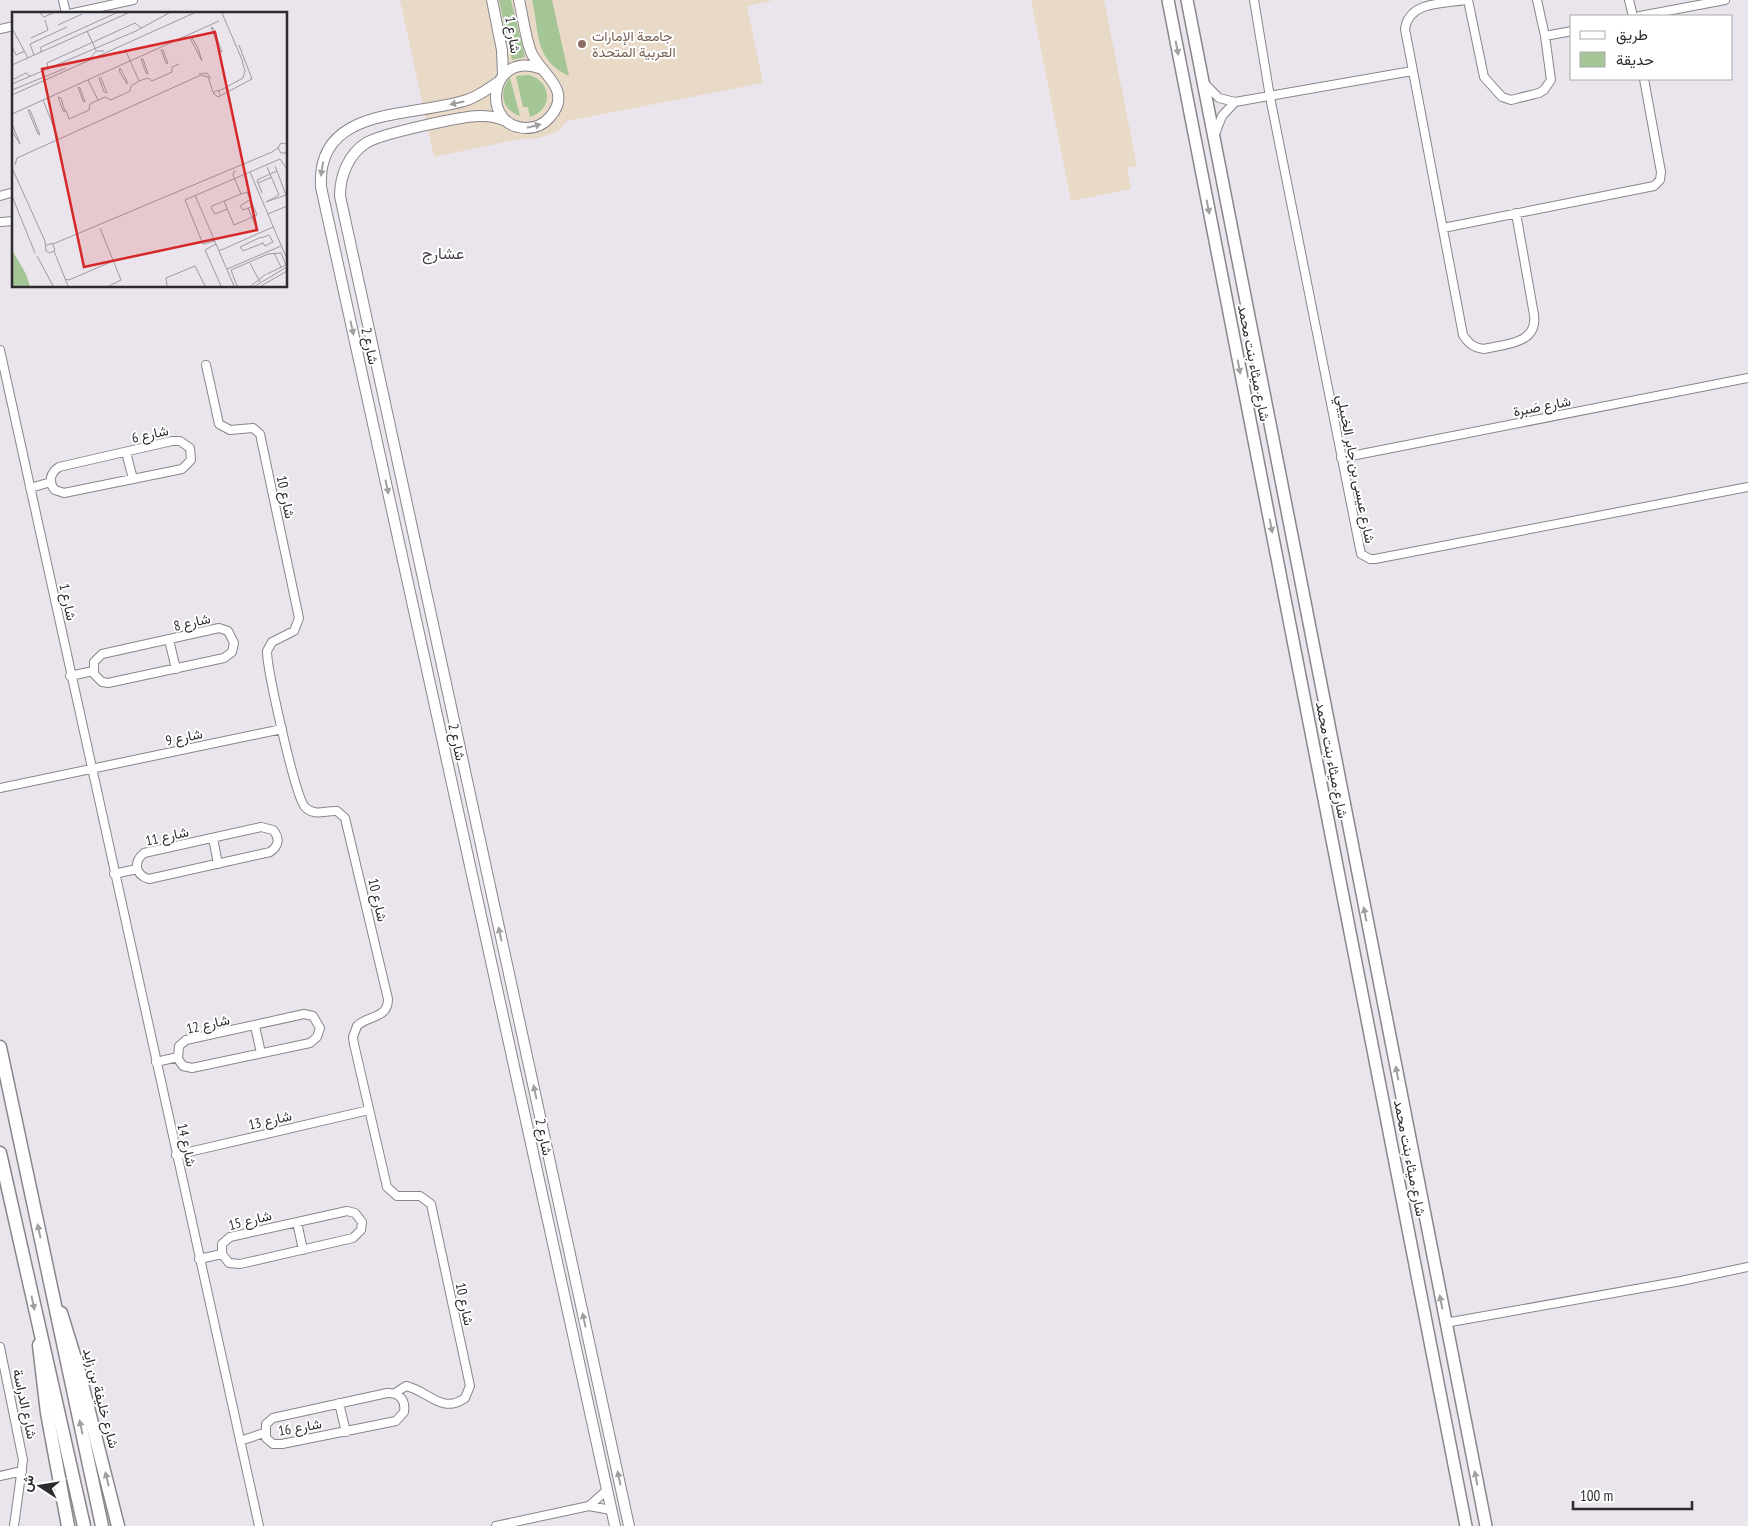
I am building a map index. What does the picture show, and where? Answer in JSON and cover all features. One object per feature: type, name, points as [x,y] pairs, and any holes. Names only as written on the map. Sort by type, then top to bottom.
[{"type":"main road","name":"شارع ميثاء بنت محمد","points":[[1168,0],[1466,1526]]},
{"type":"main road","name":"شارع ميثاء بنت محمد","points":[[1187,0],[1486,1526]]},
{"type":"main road","name":"شارع خليفة بن زايد","points":[[0,1047],[102,1526]]},
{"type":"main road","points":[[0,1153],[84,1526]]},
{"type":"main road","name":"شارع خليفة بن زايد","points":[[49,1279],[78,1368],[118,1526]]},
{"type":"main road","points":[[38,1322],[46,1405],[68,1526]]},
{"type":"street","points":[[63,0],[67,12]]},
{"type":"street","points":[[77,12],[133,0]]},
{"type":"street","name":"شارع 1","points":[[492,0],[501,41],[501,78]]},
{"type":"street","name":"شارع 1","points":[[519,0],[528,42],[539,68]]},
{"type":"street","name":"شارع عيسى بن جابر الخييلي","points":[[1254,0],[1270,97],[1358,549],[1361,554],[1370,560],[1748,487]]},
{"type":"street","points":[[1516,213],[1535,322],[1530,335],[1525,340],[1491,348],[1478,348],[1472,345],[1463,335],[1405,29],[1409,15],[1420,7],[1467,0],[1484,77],[1506,100],[1539,93],[1548,85],[1552,74],[1537,0]]},
{"type":"street","points":[[1629,0],[1633,15]]},
{"type":"street","points":[[1645,15],[1725,0]]},
{"type":"street","points":[[1545,36],[1570,31]]},
{"type":"street","points":[[523,65],[539,68],[550,76],[556,85],[558,96],[554,112],[542,124],[531,128],[521,127],[508,122],[497,106],[495,93],[501,78],[512,69],[523,65]]},
{"type":"street","points":[[1203,81],[1219,98],[1234,102],[1412,70]]},
{"type":"street","name":"شارع 2","points":[[501,78],[484,92],[466,101],[367,121],[343,131],[333,141],[323,159],[320,175],[321,187],[615,1526]]},
{"type":"street","points":[[1443,228],[1658,184],[1661,172],[1644,80]]},
{"type":"street","points":[[1215,143],[1217,124],[1234,102]]},
{"type":"street","name":"شارع 2","points":[[508,122],[491,116],[474,116],[377,138],[363,146],[351,158],[343,174],[340,196],[629,1526]]},
{"type":"street","name":"شارع 1","points":[[0,350],[91,770]]},
{"type":"street","name":"شارع 10","points":[[206,365],[219,424],[230,430],[253,428],[260,434],[299,614],[299,623],[294,630],[272,642],[267,651],[282,729],[299,797],[304,807],[318,813],[338,811],[345,818],[388,1002],[384,1012],[360,1023],[353,1036],[368,1110],[390,1191],[402,1197],[425,1197],[431,1204],[470,1386],[465,1398],[449,1404],[434,1401],[413,1387],[406,1386],[395,1393]]},
{"type":"street","name":"شارع صَبرة","points":[[1341,458],[1748,378]]},
{"type":"street","name":"شارع 6","points":[[176,440],[188,445],[192,452],[191,460],[182,469],[133,479],[64,493],[56,490],[51,482],[52,473],[59,467],[176,440]]},
{"type":"street","name":"شارع 6","points":[[126,452],[133,479]]},
{"type":"street","points":[[30,488],[51,482]]},
{"type":"street","name":"شارع 8","points":[[218,628],[228,631],[233,638],[232,652],[224,658],[176,669],[108,683],[97,678],[93,671],[94,662],[102,654],[218,628]]},
{"type":"street","name":"شارع 8","points":[[169,640],[176,669]]},
{"type":"street","points":[[70,676],[93,671]]},
{"type":"street","name":"شارع 9","points":[[91,770],[282,729]]},
{"type":"street","points":[[0,788],[91,770]]},
{"type":"street","name":"شارع 14","points":[[91,770],[259,1526]]},
{"type":"street","name":"شارع 11","points":[[265,826],[274,830],[278,837],[277,846],[270,852],[218,864],[149,879],[143,877],[137,868],[137,862],[144,853],[265,826]]},
{"type":"street","points":[[213,838],[218,864]]},
{"type":"street","points":[[114,874],[137,868]]},
{"type":"street","name":"شارع 12","points":[[304,1014],[313,1016],[318,1023],[319,1032],[310,1043],[261,1053],[192,1068],[183,1066],[178,1057],[180,1046],[186,1040],[304,1014]]},
{"type":"street","points":[[255,1026],[261,1053]]},
{"type":"street","points":[[156,1062],[178,1057]]},
{"type":"street","name":"شارع 13","points":[[176,1155],[368,1110]]},
{"type":"street","name":"شارع 15","points":[[347,1211],[358,1215],[362,1222],[362,1230],[354,1238],[304,1250],[234,1264],[224,1260],[222,1244],[230,1237],[347,1211]]},
{"type":"street","points":[[297,1222],[304,1250]]},
{"type":"street","points":[[200,1259],[222,1254]]},
{"type":"street","points":[[1445,1323],[1681,1281],[1748,1267]]},
{"type":"street","name":"شارع الدراسة","points":[[0,1347],[22,1452],[22,1471],[14,1526]]},
{"type":"street","name":"شارع 16","points":[[395,1393],[401,1397],[405,1404],[404,1412],[399,1419],[346,1432],[277,1445],[269,1442],[264,1433],[266,1424],[273,1418],[395,1393]]},
{"type":"street","points":[[339,1403],[346,1432]]},
{"type":"street","name":"شارع 16","points":[[240,1440],[264,1433]]},
{"type":"street","points":[[0,1476],[22,1471]]},
{"type":"street","points":[[589,1506],[607,1490]]},
{"type":"street","points":[[496,1526],[589,1506],[611,1510]]},
{"type":"shaded area","name":"جامعة الإمارات العربية المتحدة","points":[[400,0],[774,0],[747,6],[763,83],[567,121],[560,130],[539,138],[515,140],[434,157]]},
{"type":"shaded area","points":[[1031,0],[1104,0],[1137,166],[1127,168],[1131,189],[1071,201]]},
{"type":"green space","points":[[499,0],[511,0],[525,57],[512,60]]},
{"type":"green space","points":[[532,0],[552,0],[569,76],[557,69],[544,53],[540,44]]},
{"type":"green space","points":[[528,75],[542,83],[547,95],[543,108],[530,117],[528,107],[523,107],[516,76]]},
{"type":"green space","points":[[510,78],[520,116],[509,110],[504,100],[504,89]]},
{"type":"place","name":"جامعة الإمارات العربية المتحدة","points":[[582,44]]},
{"type":"district","name":"عشارج","points":[[443,253]]}]
